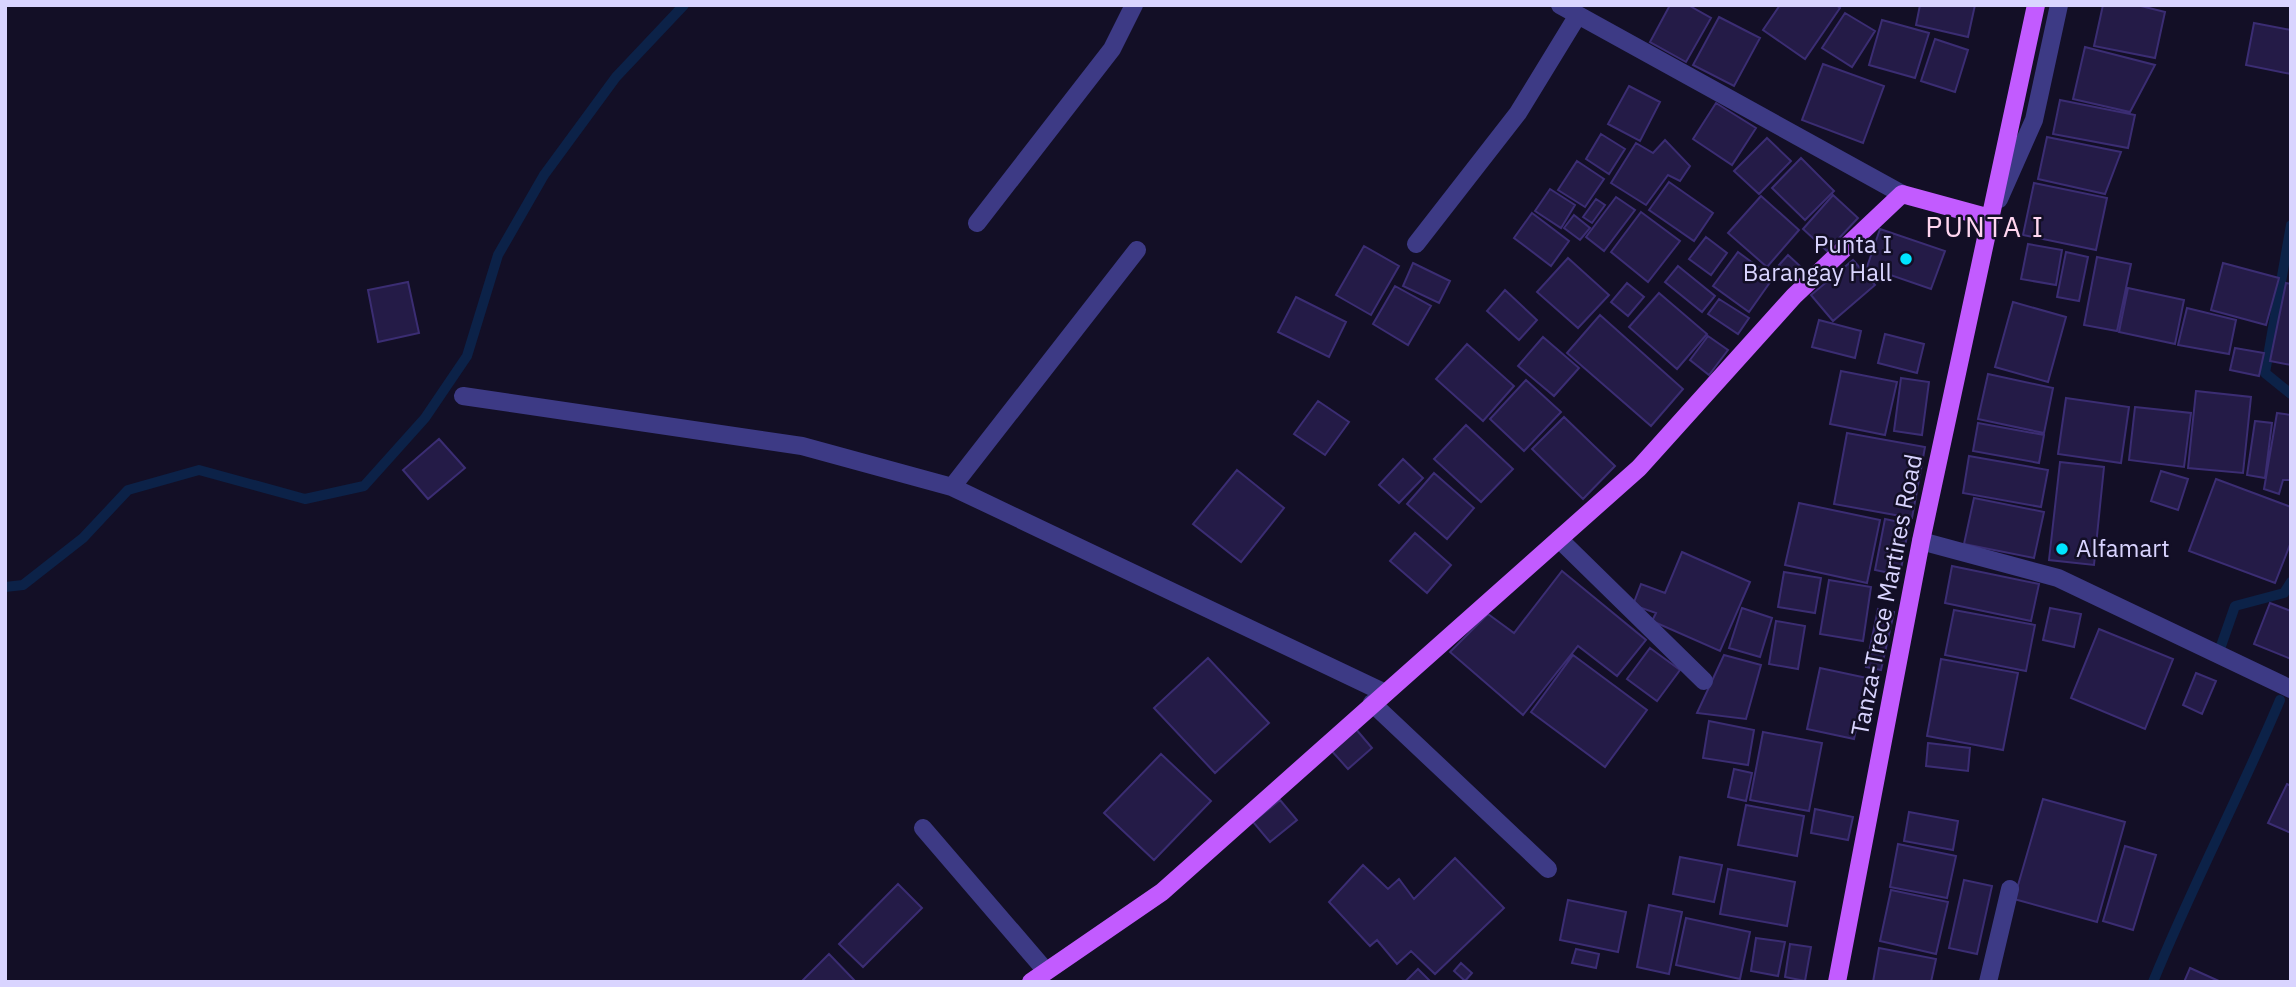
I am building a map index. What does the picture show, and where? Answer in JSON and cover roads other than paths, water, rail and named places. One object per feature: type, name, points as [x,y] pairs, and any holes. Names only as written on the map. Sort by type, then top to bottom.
[{"type":"main road","name":"Tanza-Trece Martires Road","points":[[1837,982],[1921,541],[2036,5]]},
{"type":"main road","points":[[1031,982],[1162,892],[1639,468],[1794,296],[1902,194],[1990,218]]},
{"type":"street","points":[[977,223],[1112,48],[1134,5]]},
{"type":"street","points":[[1560,5],[1902,194]]},
{"type":"street","name":"Tanza-Trece Martires Road","points":[[1990,218],[2034,120],[2059,5]]},
{"type":"street","points":[[1416,244],[1518,113],[1578,15]]},
{"type":"street","points":[[952,487],[1137,250]]},
{"type":"street","points":[[463,396],[802,446],[952,487],[1378,698],[1548,869]]},
{"type":"street","points":[[1559,539],[1704,681]]},
{"type":"street","points":[[1921,541],[2058,578],[2291,689]]},
{"type":"street","points":[[923,828],[1046,971]]},
{"type":"street","points":[[1989,982],[2010,889]]},
{"type":"waterway","points":[[5,587],[23,585],[83,538],[128,490],[199,470],[305,499],[364,486],[425,418],[467,356],[498,255],[544,175],[616,77],[684,5]]},
{"type":"waterway","points":[[2291,225],[2265,373],[2291,394]]},
{"type":"waterway","points":[[2221,646],[2235,606],[2284,593],[2291,582]]},
{"type":"waterway","points":[[2153,982],[2280,700]]},
{"type":"place","name":"Punta I Barangay Hall","points":[[1906,259]]},
{"type":"place","name":"Alfamart","points":[[2062,549]]},
{"type":"district","name":"PUNTA I","points":[[1985,227]]}]
